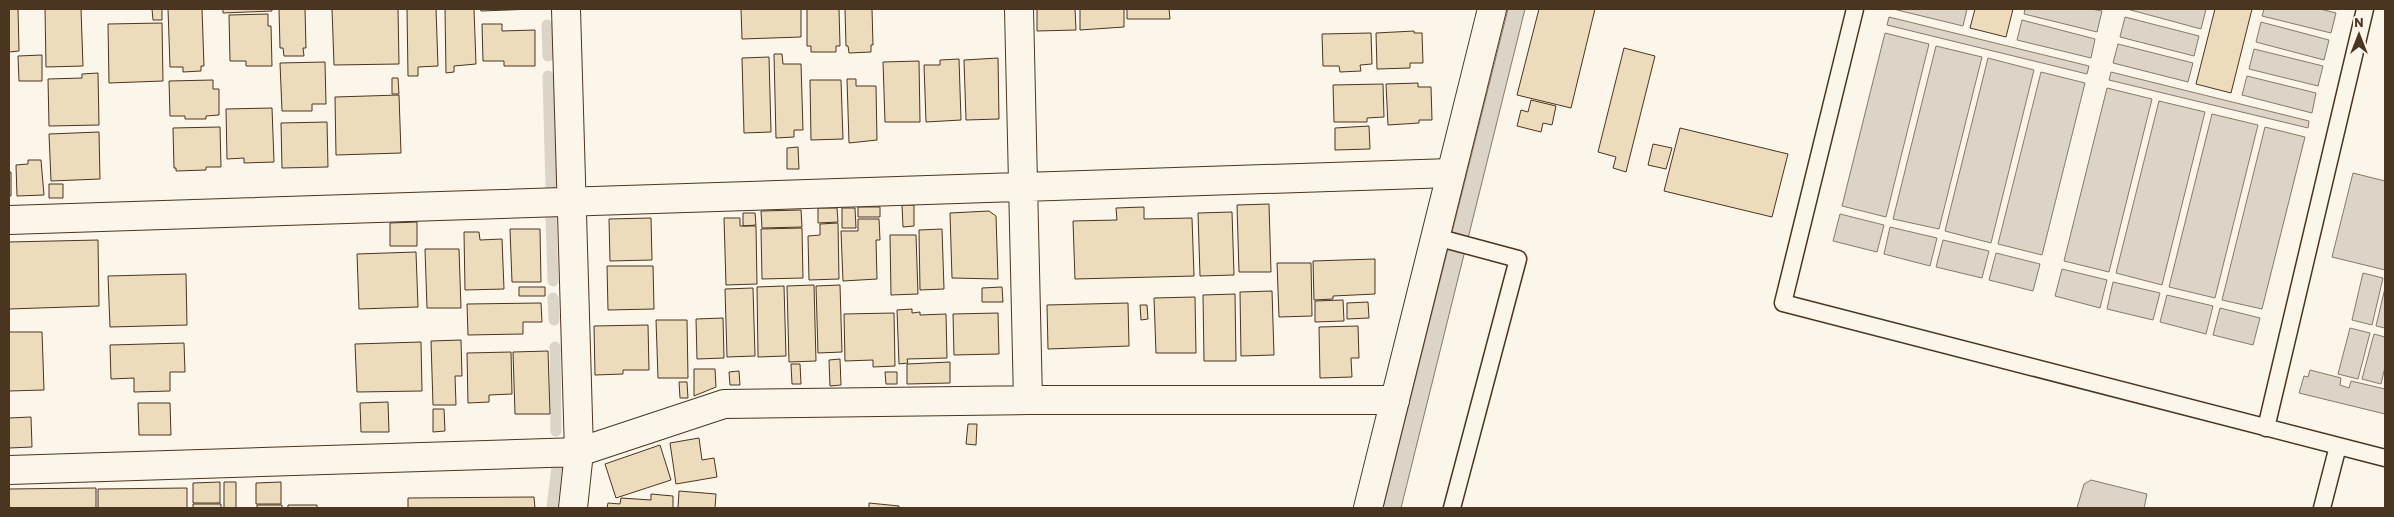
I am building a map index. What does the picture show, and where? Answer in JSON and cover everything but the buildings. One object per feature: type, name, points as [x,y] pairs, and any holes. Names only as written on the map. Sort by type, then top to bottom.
[{"type":"street","points":[[566,9],[579,452],[573,508]]},
{"type":"street","points":[[1019,9],[1028,400]]},
{"type":"street","points":[[1368,508],[1395,400],[1442,238],[1451,173],[1492,9]]},
{"type":"street","points":[[9,220],[1451,173]]},
{"type":"street","points":[[9,470],[579,452],[724,404],[1028,400],[1395,400]]},
{"type":"lane","points":[[1855,9],[1783,304],[2385,458]]},
{"type":"lane","points":[[2266,428],[2365,9]]},
{"type":"lane","points":[[1442,238],[1518,259],[1452,508]]},
{"type":"lane","points":[[2322,508],[2338,446]]},
{"type":"shaded area","points":[[1508,9],[1525,9],[1401,508],[1383,508]]},
{"type":"shaded area","points":[[1893,9],[1967,9],[1963,26]]},
{"type":"shaded area","points":[[2025,9],[2091,9],[2102,11],[2097,32],[2024,14]]},
{"type":"shaded area","points":[[2127,9],[2206,9],[2201,29]]},
{"type":"shaded area","points":[[2264,9],[2320,9],[2336,13],[2331,33],[2262,16]]},
{"type":"shaded area","points":[[1889,17],[2089,66],[2087,74],[1887,25]]},
{"type":"shaded area","points":[[2125,17],[2199,36],[2194,56],[2120,37]]},
{"type":"shaded area","points":[[2022,20],[2095,39],[2091,58],[2017,40]]},
{"type":"shaded area","points":[[2261,22],[2329,40],[2324,60],[2256,42]]},
{"type":"shaded area","points":[[1885,33],[1929,44],[1886,217],[1842,206]]},
{"type":"shaded area","points":[[2118,44],[2193,63],[2188,82],[2113,63]]},
{"type":"shaded area","points":[[1936,46],[1982,57],[1939,229],[1893,219]]},
{"type":"shaded area","points":[[2254,49],[2323,66],[2318,86],[2249,69]]},
{"type":"shaded area","points":[[1988,58],[2034,70],[1991,243],[1945,231]]},
{"type":"shaded area","points":[[2041,72],[2085,83],[2042,255],[1998,244]]},
{"type":"shaded area","points":[[2111,72],[2309,121],[2308,128],[2109,80]]},
{"type":"shaded area","points":[[2247,76],[2316,93],[2312,113],[2242,95]]},
{"type":"shaded area","points":[[2107,88],[2152,99],[2109,272],[2064,261]]},
{"type":"shaded area","points":[[2159,101],[2205,112],[2162,285],[2116,273]]},
{"type":"shaded area","points":[[2212,114],[2258,125],[2215,298],[2169,287]]},
{"type":"shaded area","points":[[2265,127],[2305,137],[2262,309],[2222,300]]},
{"type":"shaded area","points":[[2353,173],[2385,181],[2385,270],[2332,257]]},
{"type":"shaded area","points":[[1840,214],[1884,225],[1877,252],[1833,241]]},
{"type":"shaded area","points":[[1890,227],[1937,238],[1930,266],[1884,254]]},
{"type":"shaded area","points":[[1943,240],[1989,251],[1982,278],[1936,267]]},
{"type":"shaded area","points":[[1996,253],[2040,264],[2033,291],[1989,280]]},
{"type":"shaded area","points":[[2062,269],[2107,280],[2100,308],[2055,296]]},
{"type":"shaded area","points":[[2363,273],[2383,278],[2372,325],[2352,320]]},
{"type":"shaded area","points":[[2113,282],[2160,293],[2153,320],[2107,309]]},
{"type":"shaded area","points":[[2385,288],[2385,328],[2376,326]]},
{"type":"shaded area","points":[[2167,295],[2213,306],[2206,334],[2160,322]]},
{"type":"shaded area","points":[[2220,308],[2260,318],[2253,345],[2213,335]]},
{"type":"shaded area","points":[[2350,328],[2370,333],[2358,379],[2338,374]]},
{"type":"shaded area","points":[[2374,334],[2385,337],[2385,367],[2381,384],[2362,379]]},
{"type":"shaded area","points":[[2310,370],[2341,378],[2340,385],[2349,388],[2351,381],[2385,389],[2385,414],[2299,393],[2304,376],[2308,377]]},
{"type":"shaded area","points":[[2091,480],[2147,494],[2144,508],[2077,508],[2084,484]]},
{"type":"waterway","points":[[547,25],[548,56]]},
{"type":"waterway","points":[[548,76],[551,187]]},
{"type":"waterway","points":[[551,217],[553,281]]},
{"type":"waterway","points":[[553,298],[554,320]]},
{"type":"waterway","points":[[555,347],[556,431]]},
{"type":"waterway","points":[[552,508],[557,467]]}]
